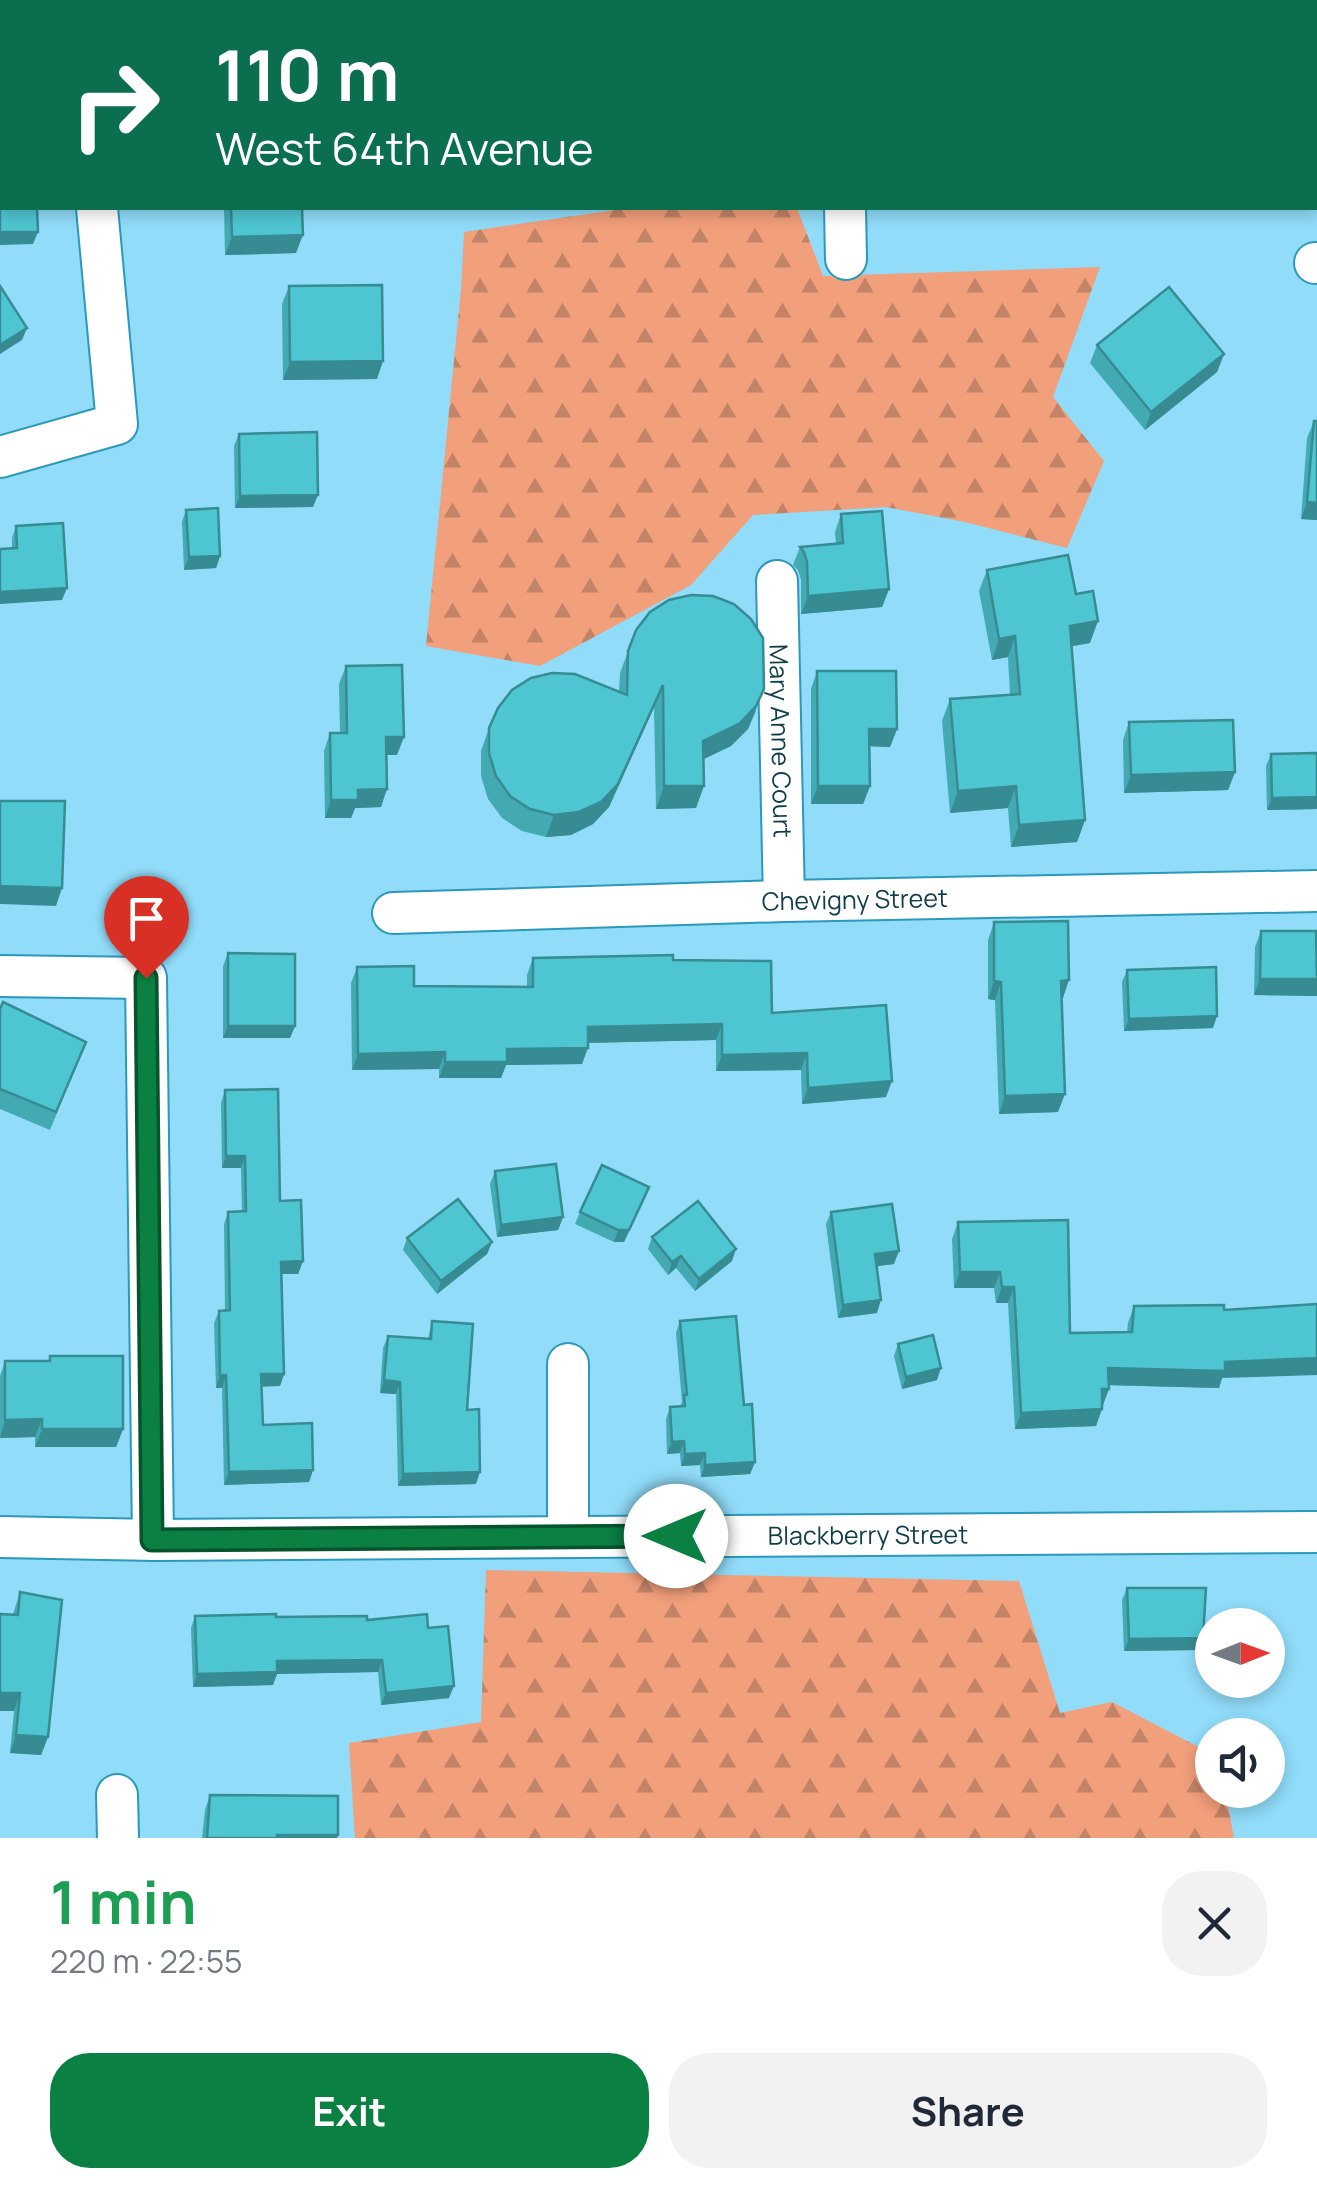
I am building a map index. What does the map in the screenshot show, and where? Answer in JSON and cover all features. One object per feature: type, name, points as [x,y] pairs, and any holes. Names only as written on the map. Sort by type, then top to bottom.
[{"type":"street","points":[[0,457],[117,424],[98,210]]},
{"type":"street","points":[[845,210],[846,258]]},
{"type":"street","name":"Mary Anne Court","points":[[776,581],[784,901]]},
{"type":"street","name":"Chevigny Street","points":[[393,913],[784,901],[1317,892]]},
{"type":"street","points":[[0,976],[146,978],[152,1540]]},
{"type":"street","points":[[568,1364],[568,1537]]},
{"type":"street","name":"Blackberry Street","points":[[0,1537],[152,1540],[1317,1532]]},
{"type":"street","points":[[118,1795],[118,1838]]},
{"type":"green space","points":[[615,210],[798,210],[823,276],[1100,267],[1053,397],[1104,461],[1067,548],[886,507],[753,515],[691,585],[540,666],[426,646],[464,232]]},
{"type":"green space","points":[[486,1570],[1019,1581],[1060,1713],[1112,1702],[1195,1745],[1195,1808],[1228,1808],[1234,1838],[355,1838],[349,1743],[481,1722]]},
{"type":"building","points":[[0,210],[37,210],[38,232],[0,232]]},
{"type":"building","points":[[231,210],[302,210],[303,235],[232,237]]},
{"type":"building","points":[[382,285],[383,361],[290,362],[289,286]]},
{"type":"building","points":[[0,286],[27,328],[0,345]]},
{"type":"building","points":[[1169,287],[1224,354],[1151,412],[1097,345]]},
{"type":"building","points":[[1317,421],[1317,503],[1307,502]]},
{"type":"building","points":[[317,432],[318,495],[240,496],[239,434]]},
{"type":"building","points":[[218,508],[220,556],[189,557],[186,510]]},
{"type":"building","points":[[882,511],[889,589],[808,596],[807,562],[800,547],[843,543],[841,514]]},
{"type":"building","points":[[63,523],[67,588],[0,592],[0,549],[17,548],[16,526]]},
{"type":"building","points":[[1068,555],[1076,594],[1093,591],[1098,621],[1070,626],[1085,820],[1019,825],[1016,786],[958,791],[950,699],[1020,694],[1015,636],[999,639],[987,570]]},
{"type":"building","points":[[713,596],[734,604],[751,619],[763,638],[764,689],[756,706],[739,724],[703,741],[704,786],[664,786],[663,685],[618,784],[601,802],[579,812],[554,815],[530,809],[510,796],[496,776],[489,753],[489,728],[512,690],[531,678],[552,673],[575,674],[627,695],[628,651],[636,630],[650,612],[669,600]]},
{"type":"building","points":[[402,665],[404,737],[386,737],[387,789],[358,790],[358,800],[331,800],[330,733],[347,733],[346,666]]},
{"type":"building","points":[[817,671],[896,671],[897,729],[869,729],[870,786],[818,786]]},
{"type":"building","points":[[1233,720],[1235,772],[1131,775],[1129,722]]},
{"type":"building","points":[[1317,753],[1317,797],[1272,798],[1271,754]]},
{"type":"building","points":[[0,801],[65,801],[62,888],[0,886]]},
{"type":"building","points":[[1068,921],[1069,980],[1061,981],[1065,1094],[1005,1096],[1001,982],[994,981],[994,922]]},
{"type":"building","points":[[1261,931],[1316,931],[1317,979],[1260,979]]},
{"type":"building","points":[[228,953],[295,954],[295,1026],[228,1026]]},
{"type":"building","points":[[673,955],[673,960],[771,961],[772,1013],[886,1005],[892,1081],[808,1088],[807,1053],[722,1055],[722,1024],[588,1027],[588,1048],[507,1049],[507,1062],[445,1062],[445,1052],[358,1054],[357,967],[414,966],[414,986],[533,987],[533,958]]},
{"type":"building","points":[[1216,967],[1217,1016],[1129,1019],[1127,970]]},
{"type":"building","points":[[3,1002],[86,1042],[56,1112],[0,1089]]},
{"type":"building","points":[[278,1089],[280,1201],[301,1200],[303,1261],[281,1262],[284,1374],[261,1374],[263,1425],[312,1423],[313,1470],[229,1472],[226,1375],[220,1375],[219,1311],[230,1310],[228,1212],[246,1211],[245,1156],[226,1156],[225,1090]]},
{"type":"building","points":[[556,1164],[563,1217],[501,1225],[495,1171]]},
{"type":"building","points":[[602,1165],[649,1187],[629,1230],[618,1230],[580,1212]]},
{"type":"building","points":[[458,1199],[492,1242],[441,1281],[407,1238]]},
{"type":"building","points":[[698,1201],[736,1249],[699,1279],[681,1256],[672,1262],[652,1237]]},
{"type":"building","points":[[892,1204],[899,1251],[875,1254],[881,1300],[843,1305],[831,1212]]},
{"type":"building","points":[[1068,1220],[1070,1333],[1132,1332],[1134,1306],[1224,1305],[1224,1310],[1317,1304],[1317,1358],[1225,1362],[1225,1371],[1108,1368],[1109,1389],[1102,1389],[1102,1409],[1021,1413],[1014,1287],[1002,1287],[1000,1272],[960,1272],[958,1222]]},
{"type":"building","points":[[736,1316],[744,1405],[752,1404],[755,1462],[705,1465],[705,1453],[685,1454],[684,1441],[672,1442],[670,1407],[685,1406],[687,1395],[680,1321]]},
{"type":"building","points":[[432,1321],[473,1324],[467,1410],[479,1409],[480,1472],[403,1474],[400,1382],[384,1380],[388,1336],[431,1339]]},
{"type":"building","points":[[933,1335],[941,1368],[906,1377],[898,1344]]},
{"type":"building","points":[[50,1356],[123,1356],[123,1429],[42,1429],[42,1419],[5,1420],[5,1361],[50,1361]]},
{"type":"building","points":[[1127,1588],[1206,1588],[1205,1608],[1195,1608],[1195,1638],[1129,1639]]},
{"type":"building","points":[[20,1592],[62,1600],[48,1737],[16,1735],[20,1693],[0,1693],[0,1614],[18,1615]]},
{"type":"building","points":[[427,1614],[428,1628],[448,1626],[454,1686],[386,1693],[382,1660],[277,1661],[277,1672],[197,1674],[195,1616],[367,1616],[367,1620]]},
{"type":"building","points":[[210,1795],[338,1796],[338,1835],[207,1838]]},
{"type":"route","points":[[146,978],[152,1540],[676,1536]]}]
